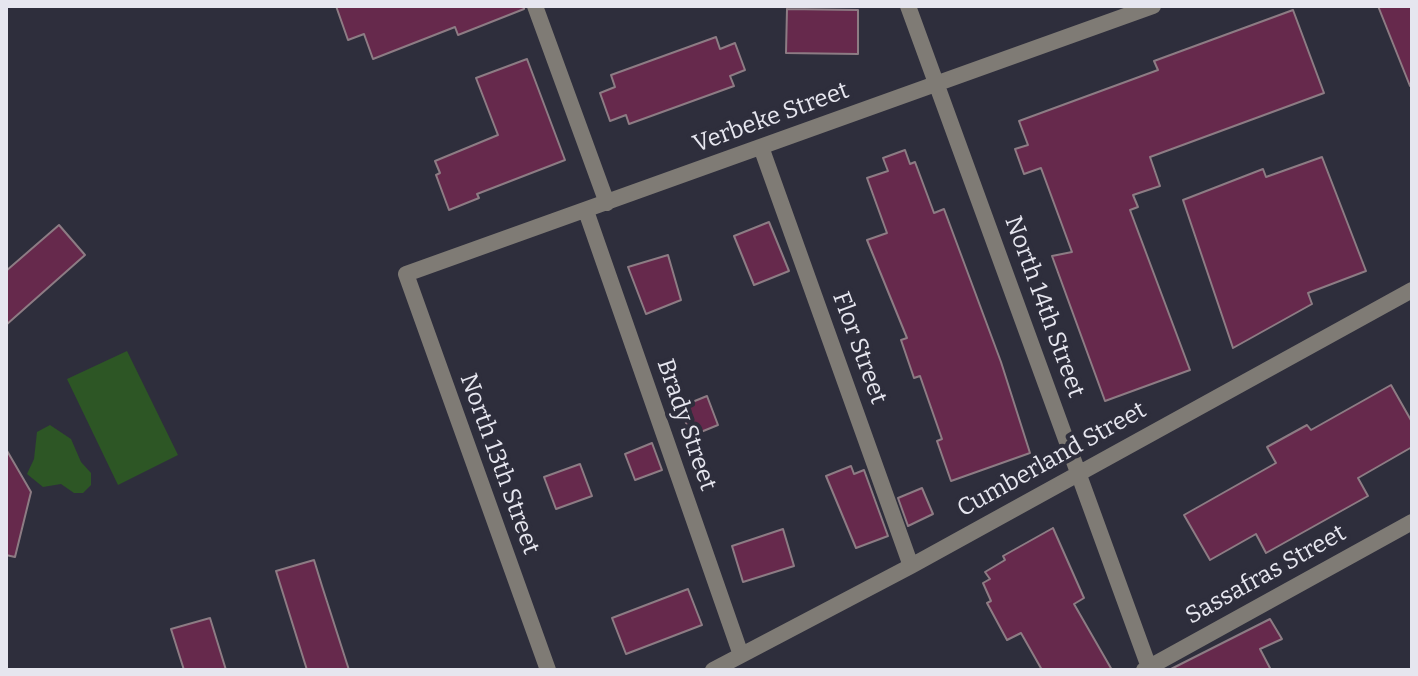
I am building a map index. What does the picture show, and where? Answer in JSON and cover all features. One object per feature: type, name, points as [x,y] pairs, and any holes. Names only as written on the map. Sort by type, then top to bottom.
[{"type":"street","points":[[535,6],[607,203]]},
{"type":"street","name":"North 14th Street","points":[[908,6],[1079,471],[1148,669]]},
{"type":"street","name":"Verbeke Street","points":[[406,274],[1153,6]]},
{"type":"street","name":"Flor Street","points":[[761,147],[911,566]]},
{"type":"street","name":"Brady Street","points":[[586,211],[741,655]]},
{"type":"street","name":"North 13th Street","points":[[406,274],[548,670]]},
{"type":"street","name":"Cumberland Street","points":[[713,670],[911,566],[1412,290]]},
{"type":"street","name":"Sassafras Street","points":[[1148,669],[1412,522]]},
{"type":"green space","points":[[127,351],[178,455],[118,485],[67,379]]},
{"type":"green space","points":[[50,425],[71,439],[81,462],[91,473],[91,485],[83,493],[74,493],[61,484],[43,487],[27,474],[34,459],[37,432]]},
{"type":"building","points":[[336,6],[524,6],[524,9],[458,35],[455,27],[373,59],[364,34],[348,40]]},
{"type":"building","points":[[1378,6],[1412,6],[1412,86],[1410,86]]},
{"type":"building","points":[[787,9],[858,10],[858,54],[786,53]]},
{"type":"building","points":[[1293,10],[1324,93],[1150,157],[1160,186],[1133,195],[1138,207],[1130,210],[1190,370],[1105,401],[1052,256],[1072,252],[1041,168],[1024,174],[1015,149],[1028,145],[1019,121],[1158,70],[1154,61]]},
{"type":"building","points":[[716,37],[720,49],[735,43],[745,70],[730,76],[734,86],[629,124],[626,115],[610,121],[600,93],[615,87],[611,75]]},
{"type":"building","points":[[527,59],[565,160],[477,194],[479,198],[449,210],[436,175],[440,173],[435,161],[498,135],[476,78]]},
{"type":"building","points":[[905,150],[910,164],[915,162],[934,213],[944,209],[1001,362],[1030,453],[951,481],[937,441],[942,439],[920,376],[914,378],[901,340],[907,338],[867,240],[887,233],[867,178],[888,171],[883,158]]},
{"type":"building","points":[[1322,157],[1366,271],[1308,293],[1312,304],[1233,348],[1183,200],[1263,169],[1266,177]]},
{"type":"building","points":[[769,222],[789,271],[754,285],[734,236]]},
{"type":"building","points":[[59,225],[85,255],[6,325],[6,271]]},
{"type":"building","points":[[668,255],[681,300],[646,314],[628,267]]},
{"type":"building","points":[[1391,385],[1412,422],[1412,447],[1358,478],[1368,496],[1266,553],[1256,534],[1210,560],[1184,515],[1276,463],[1267,447],[1307,425],[1311,430]]},
{"type":"building","points":[[707,396],[718,425],[691,436],[680,407]]},
{"type":"building","points":[[652,443],[662,470],[635,480],[625,454]]},
{"type":"building","points":[[6,449],[31,492],[15,557],[6,555]]},
{"type":"building","points":[[580,464],[592,496],[556,509],[544,477]]},
{"type":"building","points":[[851,466],[854,474],[864,470],[888,536],[856,548],[826,476]]},
{"type":"building","points":[[922,488],[933,514],[908,526],[898,498]]},
{"type":"building","points":[[1053,528],[1084,598],[1074,604],[1112,670],[1042,670],[1021,633],[1007,640],[987,603],[991,601],[983,583],[990,579],[985,572],[1005,560],[1003,556]]},
{"type":"building","points":[[783,529],[794,566],[743,582],[732,546]]},
{"type":"building","points":[[314,560],[349,670],[307,670],[276,571]]},
{"type":"building","points":[[688,589],[702,625],[626,654],[612,618]]},
{"type":"building","points":[[210,618],[226,670],[184,670],[171,629]]},
{"type":"building","points":[[1270,619],[1282,639],[1260,649],[1271,670],[1169,670]]}]
